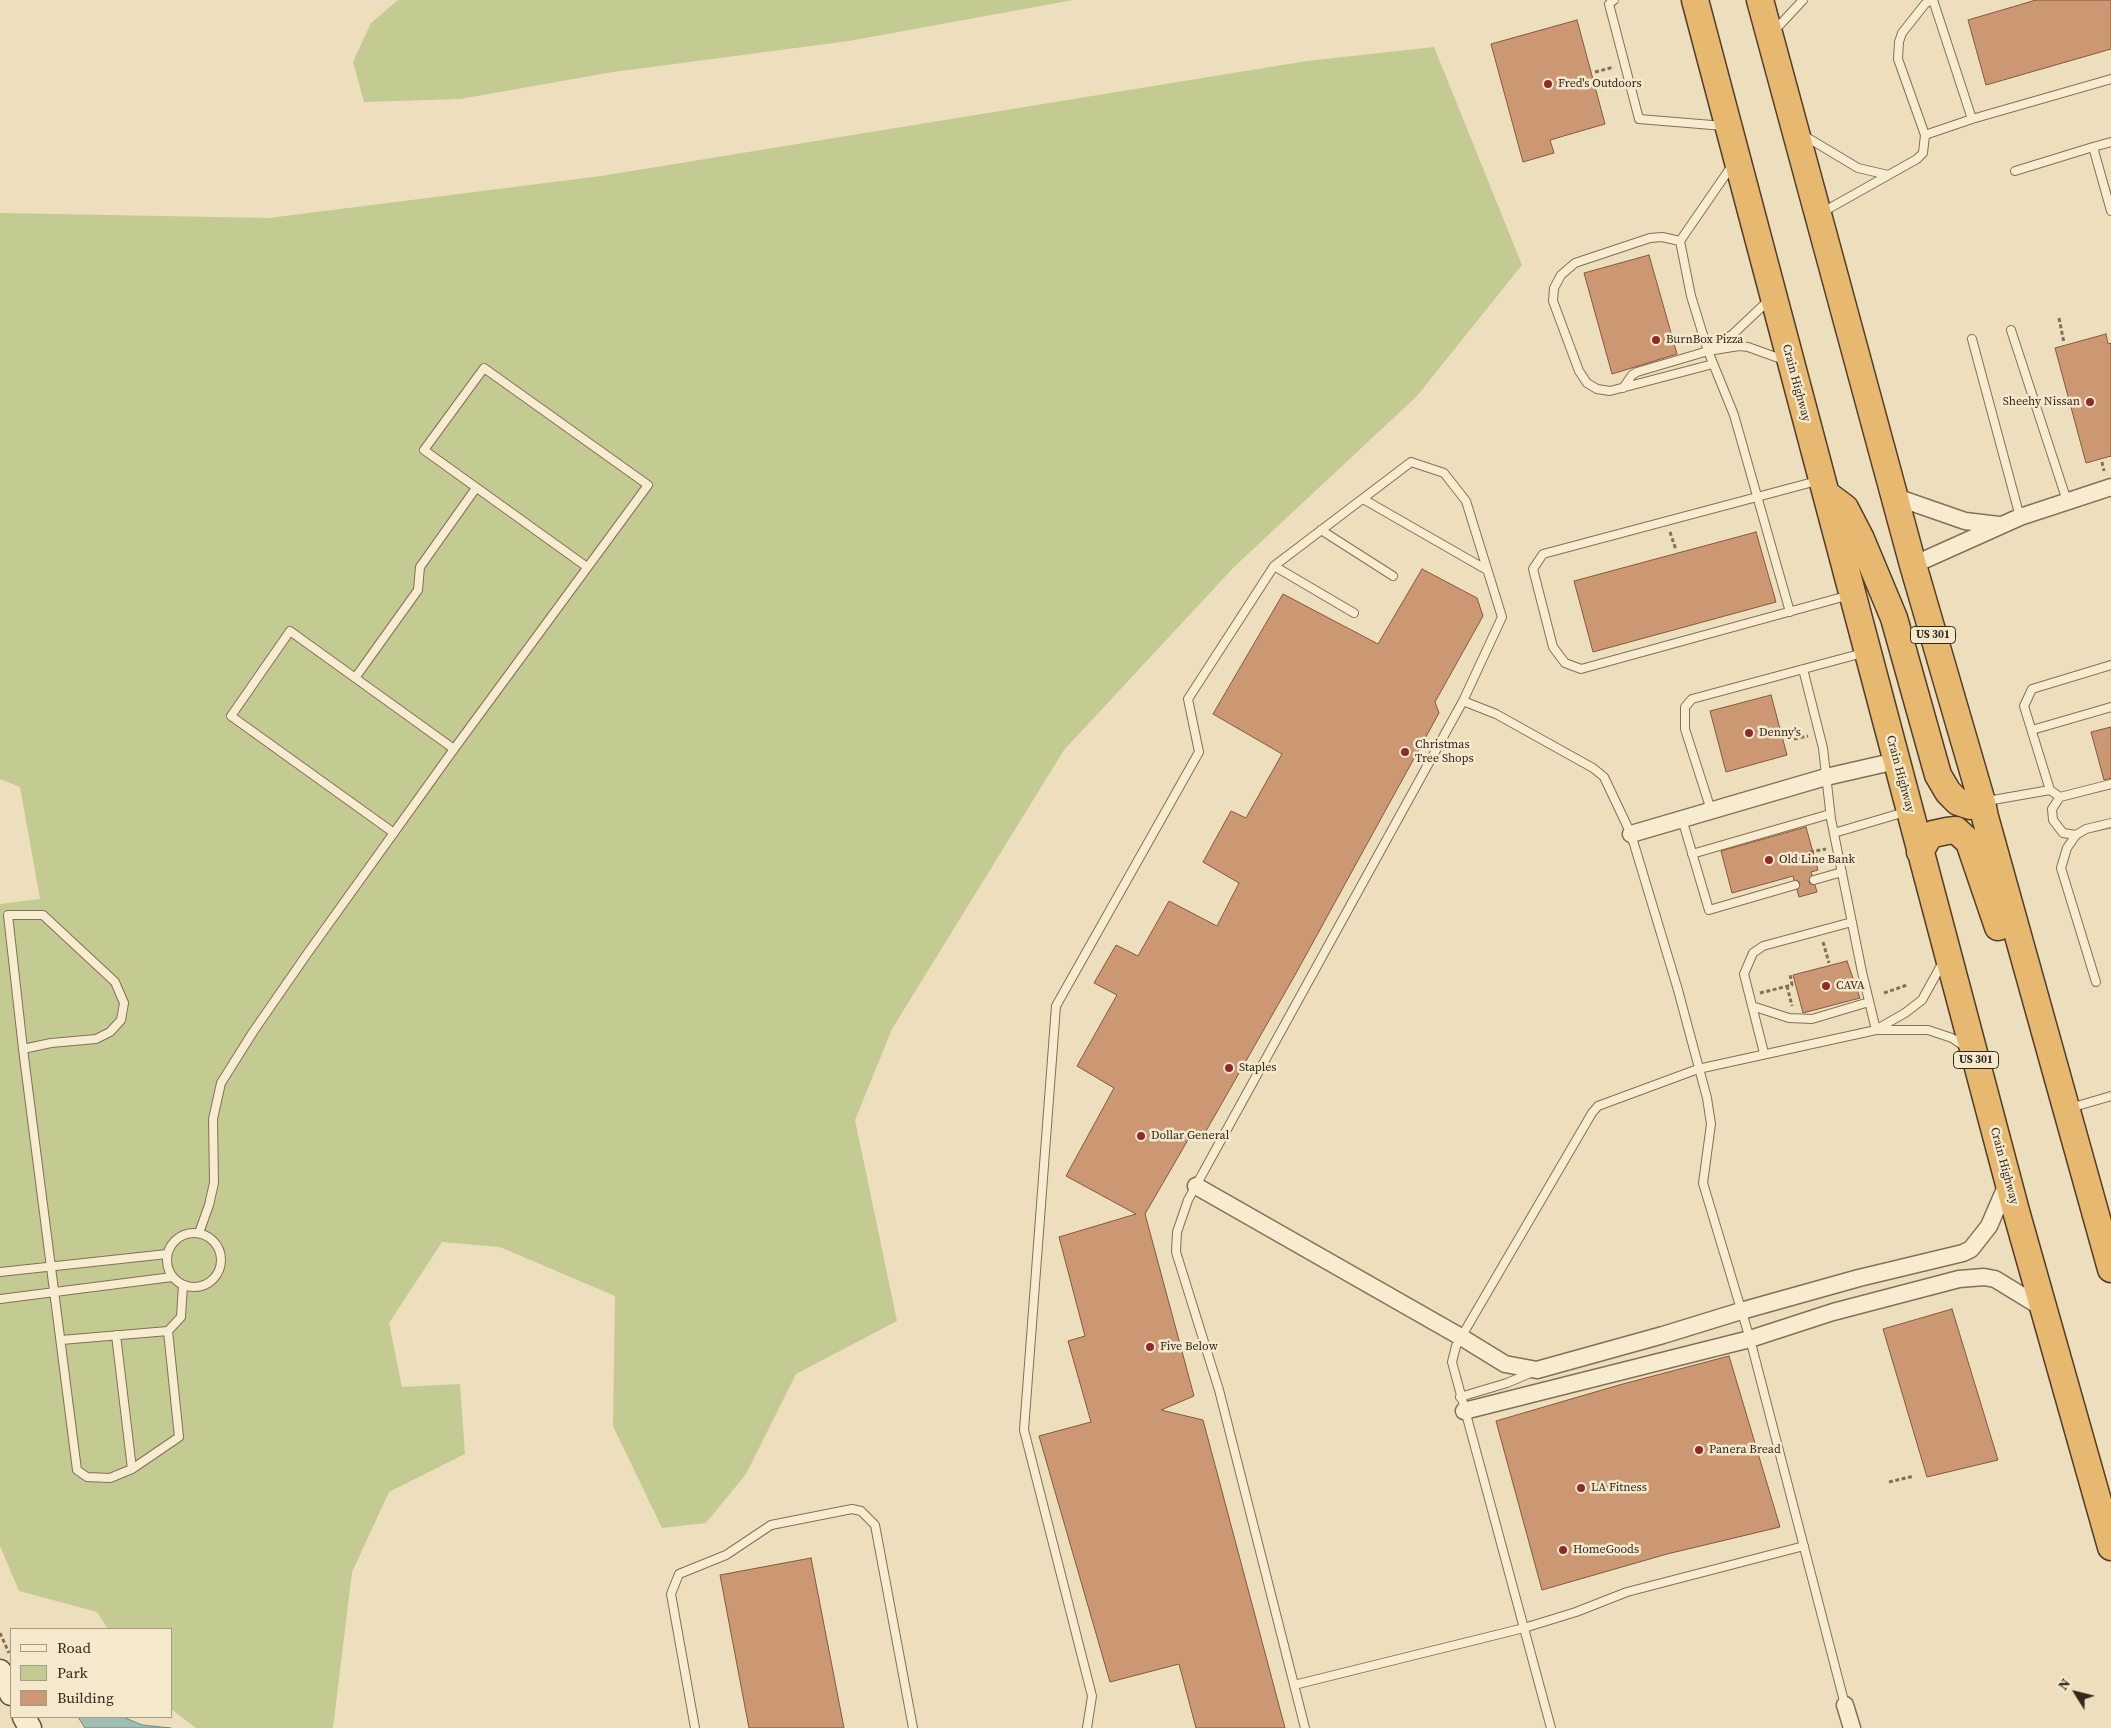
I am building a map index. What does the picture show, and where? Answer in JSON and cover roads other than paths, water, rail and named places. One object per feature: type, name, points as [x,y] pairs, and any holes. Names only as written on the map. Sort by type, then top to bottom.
[{"type":"highway","name":"Crain Highway","points":[[1695,0],[1772,297],[2008,1182],[2111,1547]]},
{"type":"highway","name":"US 301","points":[[1760,0],[1913,565],[1982,802],[2111,1268]]},
{"type":"highway","points":[[1823,486],[1844,508],[1894,618],[1938,775],[1948,792],[1958,802],[1970,806],[1982,802]]},
{"type":"highway","points":[[1920,852],[1928,838],[1933,834],[1946,830],[1956,830],[1969,842],[2007,952],[2053,1101],[2068,1115]]},
{"type":"main road","points":[[0,1671],[10,1692]]},
{"type":"street","points":[[1913,565],[2020,517],[2111,487]]},
{"type":"street","points":[[1896,497],[1965,522],[2001,525]]},
{"type":"street","points":[[1631,834],[1826,777],[1896,761]]},
{"type":"street","points":[[1462,1404],[1605,1363],[1741,1311],[1963,1253],[1971,1249],[1989,1226],[2008,1182]]},
{"type":"street","points":[[1196,1186],[1462,1337],[1506,1364],[1537,1370],[1605,1363],[1750,1339],[1833,1312],[1959,1279],[1984,1277],[1995,1279],[2044,1309]]},
{"type":"street","points":[[1845,1705],[1852,1728]]},
{"type":"lane","points":[[1614,0],[1609,4],[1639,119],[1728,126]]},
{"type":"lane","points":[[1770,36],[1803,0]]},
{"type":"lane","points":[[1819,214],[1917,159],[1923,153],[1925,136],[1898,59],[1899,42],[1902,33],[1925,4],[1932,0],[1972,119]]},
{"type":"lane","points":[[1925,136],[1972,119],[2111,80]]},
{"type":"lane","points":[[1796,131],[1858,168],[1888,175]]},
{"type":"lane","points":[[2015,171],[2111,142]]},
{"type":"lane","points":[[2093,147],[2111,211]]},
{"type":"lane","points":[[1737,159],[1680,241],[1691,296],[1708,351],[1734,414],[1756,498],[1790,612]]},
{"type":"lane","points":[[1680,241],[1662,237],[1650,238],[1575,263],[1562,275],[1554,288],[1553,301],[1582,377],[1592,387],[1603,391],[1623,388],[1713,364]]},
{"type":"lane","points":[[1708,351],[1733,334],[1772,297]]},
{"type":"lane","points":[[2011,330],[2067,501]]},
{"type":"lane","points":[[1972,339],[2020,517]]},
{"type":"lane","points":[[1623,388],[1632,375],[1637,372],[1708,351],[1740,346],[1790,362]]},
{"type":"lane","points":[[199,1232],[210,1205],[214,1183],[213,1119],[221,1083],[253,1032],[394,833],[648,485],[484,368],[424,450],[587,567]]},
{"type":"lane","points":[[1087,1728],[1092,1696],[1024,1430],[1056,1006],[1200,752],[1188,699],[1274,566],[1411,462],[1444,473],[1466,501],[1502,617],[1463,701],[1188,1200],[1177,1232],[1176,1252],[1218,1390],[1305,1728]]},
{"type":"lane","points":[[1823,486],[1756,498],[1543,554],[1533,569],[1552,647],[1565,663],[1581,669],[1852,594]]},
{"type":"lane","points":[[355,678],[418,590],[420,567],[476,488]]},
{"type":"lane","points":[[1363,499],[1487,570]]},
{"type":"lane","points":[[1321,530],[1393,576]]},
{"type":"lane","points":[[1274,566],[1354,613]]},
{"type":"lane","points":[[394,833],[231,716],[290,631],[454,749]]},
{"type":"lane","points":[[1711,810],[1685,729],[1685,707],[1692,699],[1867,651]]},
{"type":"lane","points":[[2060,797],[2050,790],[2024,706],[2032,689],[2111,665]]},
{"type":"lane","points":[[1803,669],[1823,748],[1830,814],[1876,1030]]},
{"type":"lane","points":[[1463,701],[1496,714],[1593,768],[1604,778],[1631,834],[1678,990],[1707,1098],[1711,1124],[1703,1183],[1750,1339],[1845,1705]]},
{"type":"lane","points":[[2032,730],[2111,707]]},
{"type":"lane","points":[[2076,835],[2064,832],[2053,820],[2052,809],[2060,797],[2111,784]]},
{"type":"lane","points":[[1982,802],[2050,790]]},
{"type":"lane","points":[[1834,833],[1910,811]]},
{"type":"lane","points":[[1692,854],[1830,814]]},
{"type":"lane","points":[[1682,819],[1709,910],[1795,885]]},
{"type":"lane","points":[[2096,982],[2061,868],[2067,848],[2076,835],[2086,829],[2111,823]]},
{"type":"lane","points":[[1814,880],[1842,872]]},
{"type":"lane","points":[[23,1049],[96,1039],[110,1032],[121,1020],[124,1003],[115,982],[43,915],[8,915],[23,1049],[50,1265],[62,1340],[77,1470],[87,1477],[110,1478],[132,1469],[179,1436],[168,1331]]},
{"type":"lane","points":[[1764,1053],[1744,974],[1753,953],[1763,946],[1852,922]]},
{"type":"lane","points":[[1876,1030],[1905,1013],[1922,1000],[1947,953]]},
{"type":"lane","points":[[1752,1006],[1795,1019],[1812,1019],[1869,1002]]},
{"type":"lane","points":[[1551,1728],[1452,1362],[1456,1346],[1592,1113],[1598,1106],[1698,1069],[1764,1053],[1876,1030],[1928,1030],[1952,1038],[1974,1052]]},
{"type":"lane","points":[[2068,1115],[2111,1096]]},
{"type":"lane","points":[[199,1232],[215,1242],[222,1259],[216,1276],[201,1286],[192,1287],[183,1285],[172,1277],[168,1270],[167,1254],[175,1240],[182,1235],[199,1232]]},
{"type":"lane","points":[[0,1272],[50,1265],[167,1254]]},
{"type":"lane","points":[[0,1299],[172,1277]]},
{"type":"lane","points":[[62,1340],[168,1331],[181,1317],[183,1285]]},
{"type":"lane","points":[[116,1335],[132,1469]]},
{"type":"lane","points":[[1462,1404],[1537,1370]]},
{"type":"lane","points":[[695,1728],[671,1594],[680,1574],[726,1555],[771,1525],[852,1509],[861,1511],[875,1525],[913,1728]]},
{"type":"lane","points":[[1294,1685],[1524,1628],[1576,1612],[1627,1592],[1804,1546]]},
{"type":"water","points":[[79,1718],[125,1718],[142,1725],[171,1728],[85,1728]]},
{"type":"place","name":"Fred's Outdoors","points":[[1548,84]]},
{"type":"place","name":"BurnBox Pizza","points":[[1656,340]]},
{"type":"place","name":"Sheehy Nissan","points":[[2090,402]]},
{"type":"place","name":"Denny's","points":[[1749,733]]},
{"type":"place","name":"Christmas Tree Shops","points":[[1405,752]]},
{"type":"place","name":"Old Line Bank","points":[[1769,860]]},
{"type":"place","name":"CAVA","points":[[1826,986]]},
{"type":"place","name":"Staples","points":[[1229,1068]]},
{"type":"place","name":"Dollar General","points":[[1141,1136]]},
{"type":"place","name":"Five Below","points":[[1150,1347]]},
{"type":"place","name":"Panera Bread","points":[[1699,1450]]},
{"type":"place","name":"LA Fitness","points":[[1581,1488]]},
{"type":"place","name":"HomeGoods","points":[[1563,1550]]}]
